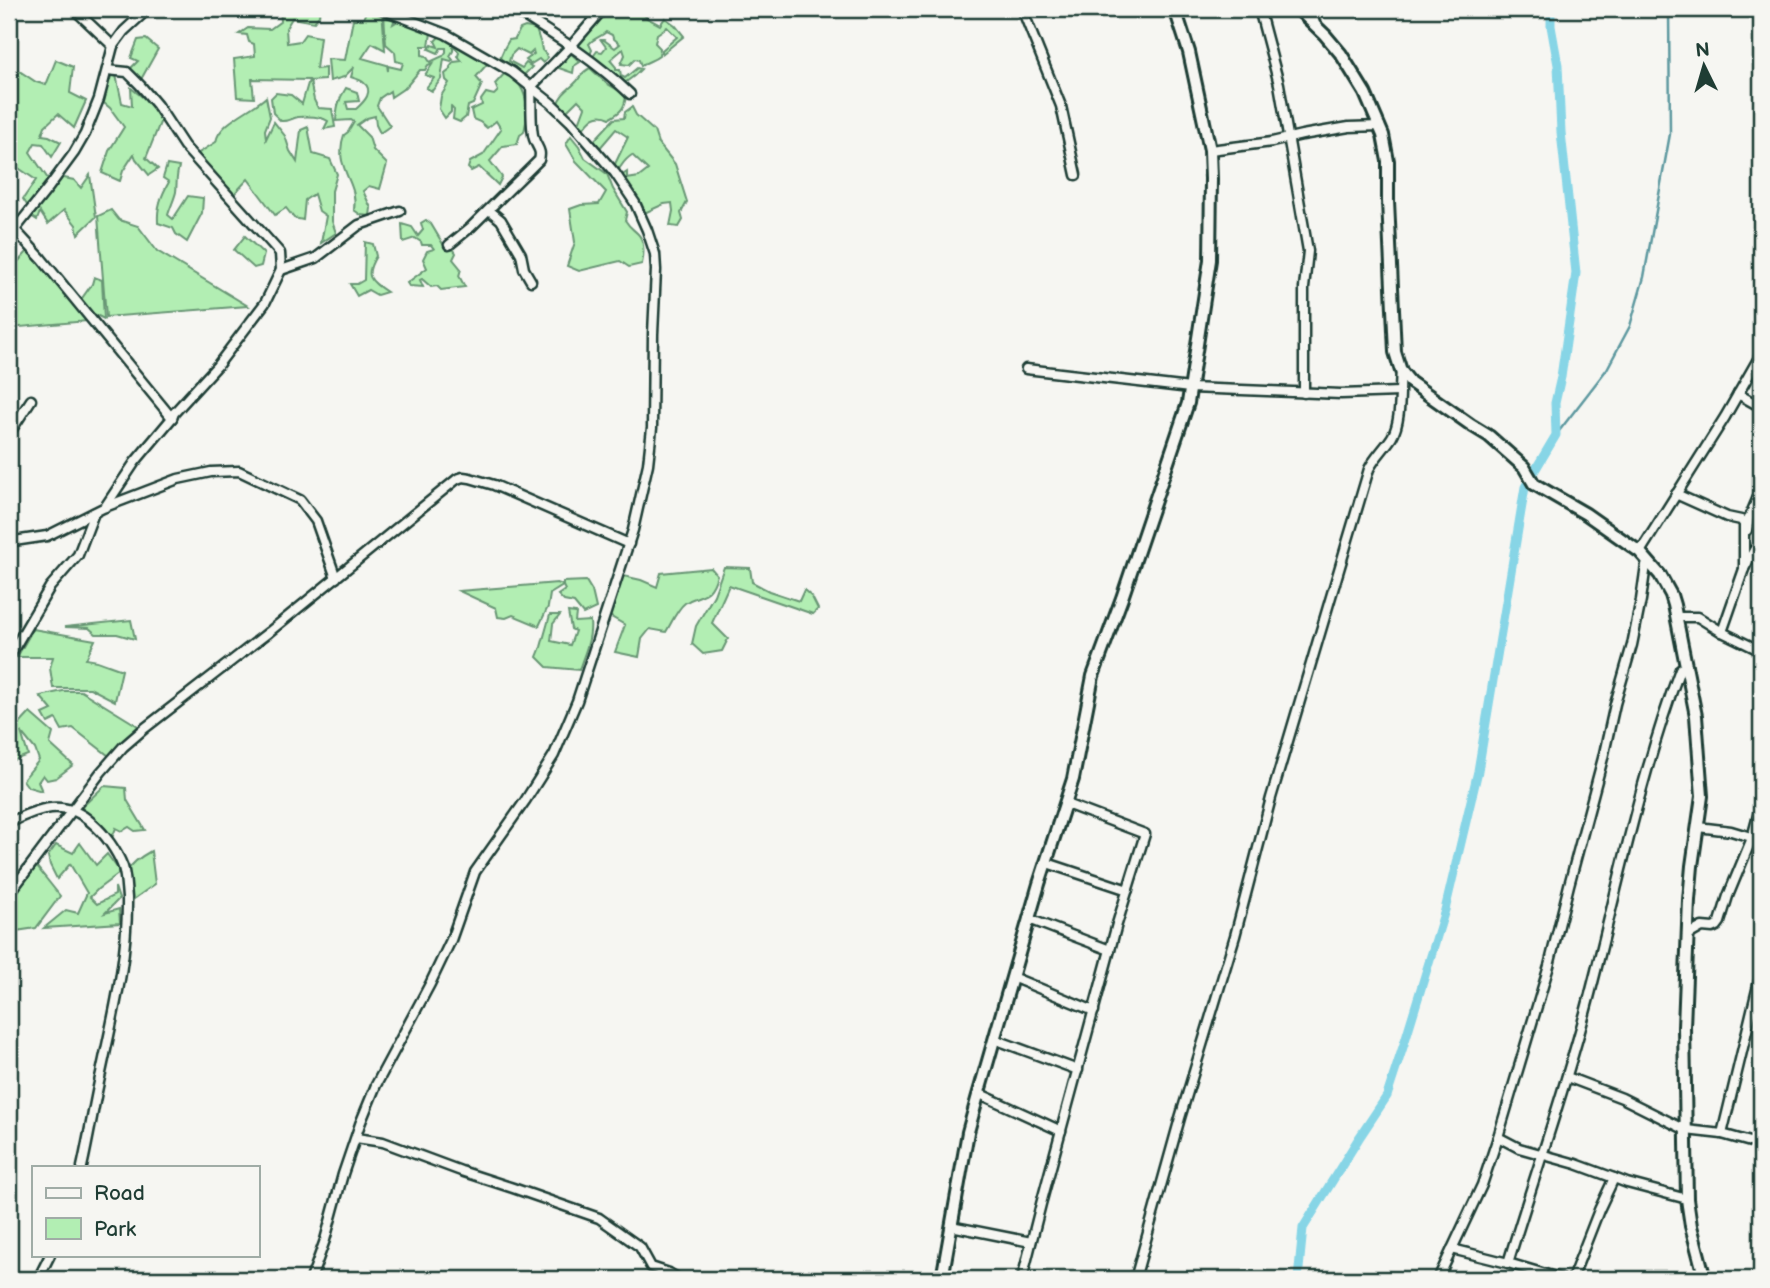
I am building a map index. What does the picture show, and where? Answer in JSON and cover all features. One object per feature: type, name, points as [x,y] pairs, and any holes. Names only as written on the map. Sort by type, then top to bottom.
[{"type":"main road","points":[[942,1279],[968,1132],[1029,919],[1073,779],[1093,676],[1188,403],[1210,260],[1209,150],[1189,52],[1175,9]]},
{"type":"main road","points":[[1298,9],[1341,54],[1365,93],[1383,135],[1388,161],[1395,352],[1401,371],[1410,382],[1489,436],[1524,467],[1534,484],[1586,514],[1640,552],[1660,575],[1671,595],[1678,617],[1696,716],[1701,768],[1702,796],[1692,866],[1684,1027],[1687,1199],[1705,1279]]},
{"type":"street","points":[[9,15],[12,9]]},
{"type":"street","points":[[74,9],[113,46]]},
{"type":"street","points":[[148,9],[124,31],[113,46],[93,116],[74,153],[12,233],[41,258],[172,418]]},
{"type":"street","points":[[311,1279],[343,1174],[376,1085],[451,940],[475,872],[554,755],[577,701],[629,544],[646,474],[653,428],[655,254],[635,203],[615,173],[570,121],[531,87],[510,71],[446,34],[381,9]]},
{"type":"street","points":[[513,9],[571,46],[609,74],[630,94]]},
{"type":"street","points":[[449,245],[539,160],[539,148],[534,138],[531,87],[603,9]]},
{"type":"street","points":[[1021,9],[1061,106],[1076,175]]},
{"type":"street","points":[[1259,9],[1279,84],[1308,251],[1304,288],[1304,393]]},
{"type":"street","points":[[1311,9],[1315,24]]},
{"type":"street","points":[[105,507],[135,462],[174,413],[242,335],[265,303],[281,270],[280,253],[184,146],[140,85],[127,72],[107,71]]},
{"type":"street","points":[[1209,150],[1272,142],[1349,127],[1380,126]]},
{"type":"street","points":[[489,210],[501,220],[521,254],[524,269],[531,281]]},
{"type":"street","points":[[281,270],[316,258],[359,225],[400,211]]},
{"type":"street","points":[[1640,552],[1761,354]]},
{"type":"street","points":[[1026,369],[1190,388],[1304,393],[1399,392]]},
{"type":"street","points":[[1135,1279],[1235,936],[1271,798],[1369,468],[1396,428],[1401,371]]},
{"type":"street","points":[[1738,394],[1761,407]]},
{"type":"street","points":[[9,434],[31,400]]},
{"type":"street","points":[[9,544],[47,536],[105,507],[178,479],[211,472],[239,471],[300,500],[316,521],[336,578]]},
{"type":"street","points":[[9,894],[101,772],[130,741],[269,632],[449,484],[463,477],[494,485],[629,544]]},
{"type":"street","points":[[1745,541],[1749,518],[1761,490]]},
{"type":"street","points":[[1676,494],[1741,520],[1744,524],[1744,569]]},
{"type":"street","points":[[9,657],[50,587],[78,555],[94,513]]},
{"type":"street","points":[[1722,632],[1744,569],[1754,550],[1761,548]]},
{"type":"street","points":[[1438,1279],[1482,1185],[1557,939],[1632,645],[1646,565],[1649,562]]},
{"type":"street","points":[[1678,617],[1698,617],[1761,651]]},
{"type":"street","points":[[1508,1263],[1567,1077],[1655,740],[1680,669],[1687,665]]},
{"type":"street","points":[[1022,1279],[1110,950],[1146,834],[1066,804]]},
{"type":"street","points":[[1688,935],[1702,927],[1713,928],[1720,922],[1728,897],[1757,839],[1761,804]]},
{"type":"street","points":[[9,823],[39,809],[50,807],[73,811],[93,823],[115,851],[123,867],[127,904],[119,986],[82,1166]]},
{"type":"street","points":[[1698,827],[1731,831],[1757,839]]},
{"type":"street","points":[[1047,863],[1128,891]]},
{"type":"street","points":[[1029,919],[1110,950]]},
{"type":"street","points":[[1722,1134],[1761,973]]},
{"type":"street","points":[[1012,977],[1094,1011]]},
{"type":"street","points":[[994,1039],[1078,1070]]},
{"type":"street","points":[[1567,1077],[1622,1098],[1686,1130],[1708,1131],[1761,1144]]},
{"type":"street","points":[[978,1093],[1061,1131]]},
{"type":"street","points":[[1498,1137],[1519,1148],[1576,1164],[1627,1183],[1687,1199]]},
{"type":"street","points":[[356,1138],[383,1142],[599,1218],[640,1247],[651,1267],[679,1279]]},
{"type":"street","points":[[1572,1279],[1614,1178]]},
{"type":"street","points":[[951,1226],[1031,1242]]},
{"type":"street","points":[[1452,1249],[1562,1279]]},
{"type":"street","points":[[38,1279],[50,1256]]},
{"type":"street","points":[[648,1279],[651,1267]]},
{"type":"green space","points":[[280,9],[320,9],[314,22],[292,18],[286,28],[287,43],[300,41],[305,34],[320,37],[316,69],[325,68],[325,80],[310,81],[318,108],[332,109],[335,127],[324,129],[328,121],[314,117],[281,121],[273,113],[271,98],[276,93],[291,95],[302,104],[309,80],[252,79],[254,98],[237,97],[234,59],[255,56],[254,44],[249,42],[247,35],[239,34],[248,28],[270,29],[281,21]]},
{"type":"green space","points":[[367,9],[382,9],[385,50],[372,43],[362,58],[387,65],[388,71],[388,66],[401,69],[403,63],[396,61],[395,52],[386,44],[384,14],[395,18],[393,24],[398,21],[430,30],[429,46],[422,46],[422,55],[430,62],[446,52],[446,48],[441,48],[438,53],[429,49],[432,45],[438,47],[435,41],[437,34],[444,30],[447,39],[453,42],[450,56],[453,60],[444,59],[441,79],[432,91],[426,88],[434,78],[425,75],[433,63],[425,70],[420,70],[406,87],[391,97],[390,91],[380,98],[377,106],[390,126],[380,133],[375,116],[357,125],[369,137],[373,150],[387,164],[380,189],[369,186],[363,191],[371,208],[370,216],[361,215],[354,210],[353,191],[342,161],[343,138],[354,122],[336,121],[338,104],[346,88],[357,92],[359,101],[346,102],[348,109],[356,109],[365,100],[368,89],[362,81],[351,77],[354,67],[344,77],[330,81],[328,59],[345,60],[353,19],[363,19]]},
{"type":"green space","points":[[609,9],[639,9],[647,18],[660,25],[665,18],[684,36],[662,54],[662,50],[677,37],[667,27],[657,34],[655,43],[660,48],[659,56],[641,66],[639,60],[635,59],[629,65],[621,64],[625,55],[623,49],[610,60],[616,70],[620,70],[621,76],[625,78],[637,68],[641,69],[622,85],[592,58],[597,51],[602,52],[606,47],[601,40],[615,48],[620,44],[612,35],[606,32],[589,44],[592,50],[588,59],[572,42],[593,19]]},
{"type":"green space","points":[[520,29],[536,29],[547,58],[543,63],[539,59],[531,64],[526,60],[534,54],[533,51],[529,55],[517,49],[509,61],[522,68],[526,63],[532,67],[522,77],[498,69],[509,40],[515,39]]},
{"type":"green space","points":[[146,39],[158,49],[139,83],[130,82],[130,69],[138,61],[131,58],[138,40]]},
{"type":"green space","points":[[457,45],[488,63],[476,77],[482,84],[473,104],[468,106],[466,117],[460,122],[453,119],[454,110],[451,107],[451,112],[445,118],[439,109],[441,96],[449,83],[445,74],[454,62],[462,61],[454,46]]},
{"type":"green space","points":[[564,47],[580,62],[574,66],[573,73],[559,68],[561,61],[566,61],[567,55],[562,50]]},
{"type":"green space","points":[[56,60],[73,67],[70,93],[86,101],[74,128],[58,114],[45,126],[42,135],[61,142],[52,157],[43,144],[35,143],[30,152],[50,182],[59,177],[74,180],[81,188],[90,175],[96,217],[78,234],[76,225],[64,210],[48,224],[40,212],[37,220],[31,216],[31,211],[23,199],[36,180],[17,167],[9,175],[9,64],[36,82],[46,85]]},
{"type":"green space","points":[[590,68],[606,83],[626,95],[622,109],[617,114],[610,118],[594,118],[582,130],[578,126],[585,107],[578,100],[567,111],[557,105],[563,95]]},
{"type":"green space","points":[[113,71],[122,103],[132,106],[131,88],[150,103],[161,120],[146,158],[158,169],[149,175],[134,154],[120,181],[102,173],[109,151],[124,127],[110,108],[99,99]]},
{"type":"green space","points":[[505,73],[519,84],[523,91],[527,115],[524,132],[517,144],[503,146],[490,161],[502,177],[498,185],[479,167],[471,171],[468,168],[470,162],[483,155],[501,129],[496,121],[487,128],[473,119],[471,110],[482,105],[481,100],[486,93],[494,95],[498,91],[495,84]]},
{"type":"green space","points":[[266,97],[270,117],[265,130],[266,139],[274,122],[285,136],[297,162],[301,130],[308,127],[313,154],[330,159],[337,174],[332,191],[332,221],[336,233],[321,243],[326,216],[319,211],[314,194],[305,200],[303,220],[294,218],[286,208],[275,215],[248,179],[234,194],[194,156],[216,142],[218,135],[229,123]]},
{"type":"green space","points":[[632,107],[636,115],[654,131],[658,143],[675,164],[687,202],[681,213],[683,220],[679,227],[670,226],[672,203],[640,215],[618,178],[627,172],[627,179],[639,177],[648,170],[632,155],[615,173],[614,166],[628,137],[616,129],[599,149],[590,145],[614,119],[624,118],[625,112]]},
{"type":"green space","points":[[571,136],[585,158],[607,174],[627,212],[625,220],[642,240],[642,264],[629,267],[620,261],[579,271],[567,266],[575,242],[570,209],[599,204],[606,192],[576,161],[566,144]]},
{"type":"green space","points":[[167,165],[179,167],[176,192],[168,215],[173,219],[188,196],[203,198],[202,213],[187,242],[176,234],[173,228],[158,223],[160,202],[169,182],[163,178]]},
{"type":"green space","points":[[111,210],[119,220],[138,226],[157,251],[248,306],[106,317],[98,216]]},
{"type":"green space","points":[[426,220],[446,249],[456,253],[453,259],[461,269],[459,276],[465,287],[441,290],[437,286],[431,287],[422,279],[420,280],[423,287],[409,286],[407,283],[427,268],[423,259],[427,251],[434,249],[431,245],[422,245],[415,238],[403,242],[402,224],[412,227],[418,236],[423,230],[421,223]]},
{"type":"green space","points":[[245,236],[264,254],[261,266],[254,268],[234,250]]},
{"type":"green space","points":[[365,242],[373,244],[376,256],[370,268],[370,277],[387,292],[377,295],[368,290],[357,296],[350,284],[364,280]]},
{"type":"green space","points":[[29,250],[88,321],[9,328],[9,283],[16,275],[13,267]]},
{"type":"green space","points":[[94,277],[102,280],[104,319],[88,311],[80,301]]},
{"type":"green space","points":[[724,567],[750,568],[752,582],[799,601],[804,590],[812,597],[818,609],[813,614],[729,585],[712,623],[728,639],[722,651],[703,654],[692,644],[696,626],[714,595]]},
{"type":"green space","points":[[711,568],[717,575],[708,592],[682,606],[666,632],[650,629],[642,639],[639,657],[615,652],[625,625],[606,614],[619,575],[657,587],[661,573]]},
{"type":"green space","points":[[586,581],[592,591],[596,608],[583,614],[574,603],[564,601],[558,595],[565,590],[563,586],[550,594],[548,607],[539,626],[513,615],[498,617],[496,608],[459,591],[557,583],[563,585],[563,582]]},
{"type":"green space","points":[[568,612],[576,613],[575,622],[590,621],[589,640],[579,670],[547,667],[537,657],[550,615],[560,615],[553,624],[551,641],[570,645],[575,631],[571,629]]},
{"type":"green space","points":[[131,620],[135,639],[117,634],[96,634],[89,628],[65,627]]},
{"type":"green space","points":[[33,629],[95,640],[86,659],[122,670],[115,701],[90,688],[53,688],[50,668],[53,657],[17,657]]},
{"type":"green space","points":[[63,691],[81,691],[138,726],[113,759],[73,728],[62,730],[56,719],[48,723],[43,714],[52,710],[40,696]]},
{"type":"green space","points":[[30,713],[53,733],[50,744],[73,765],[56,778],[47,780],[43,775],[38,782],[42,791],[28,787],[23,780],[39,760],[35,749],[21,732],[28,755],[9,762],[9,720],[17,727]]},
{"type":"green space","points":[[104,786],[126,788],[127,800],[145,830],[135,831],[129,827],[122,831],[116,828],[112,838],[102,834],[94,826],[82,807]]},
{"type":"green space","points":[[80,843],[96,865],[107,854],[118,869],[118,874],[90,897],[97,904],[115,895],[115,887],[119,899],[105,913],[119,909],[120,923],[44,928],[66,910],[78,913],[87,893],[70,864],[57,879],[48,856],[56,845],[73,853]]},
{"type":"green space","points":[[151,851],[155,884],[127,904],[127,872],[135,862]]},
{"type":"green space","points":[[37,867],[60,896],[36,928],[9,932],[9,899],[15,886]]},
{"type":"waterway","points":[[1298,1279],[1303,1228],[1387,1096],[1445,910],[1478,771],[1525,487],[1556,435],[1555,403],[1576,273],[1551,9]]},
{"type":"waterway","points":[[1556,435],[1607,369],[1630,326],[1644,277],[1670,134],[1669,9]]}]
